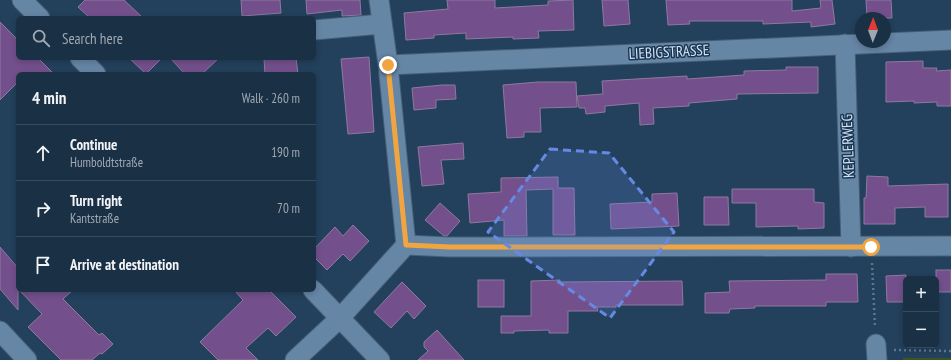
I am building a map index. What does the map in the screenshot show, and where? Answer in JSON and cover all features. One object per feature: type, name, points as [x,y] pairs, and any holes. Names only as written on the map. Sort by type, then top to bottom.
[{"type":"street","points":[[22,0],[38,16]]},
{"type":"street","points":[[295,360],[340,318],[406,245],[388,65],[379,0]]},
{"type":"street","points":[[316,30],[382,24]]},
{"type":"street","name":"LIEBIGSTRASSE","points":[[388,65],[951,40]]},
{"type":"street","name":"KEPLERWEG","points":[[845,44],[851,248]]},
{"type":"street","points":[[82,60],[94,72]]},
{"type":"street","points":[[406,245],[465,247],[851,248],[951,246]]},
{"type":"street","points":[[315,292],[380,360]]},
{"type":"street","points":[[0,331],[27,360]]},
{"type":"path","points":[[871,247],[876,351],[951,351]]},
{"type":"highlighted area","points":[[550,149],[609,153],[674,232],[610,318],[488,232]]},
{"type":"green space","points":[[903,358],[951,358],[951,360],[903,360]]},
{"type":"building","points":[[85,0],[124,0],[141,16],[88,16],[78,7]]},
{"type":"building","points":[[241,0],[280,0],[281,13],[242,16]]},
{"type":"building","points":[[306,0],[360,0],[361,15],[342,16],[342,10],[307,14]]},
{"type":"building","points":[[447,0],[495,0],[495,8],[548,5],[548,1],[573,0],[574,30],[538,31],[539,38],[513,39],[513,37],[466,39],[466,33],[434,35],[434,38],[406,40],[404,13],[448,9]]},
{"type":"building","points":[[602,0],[628,0],[630,24],[604,26]]},
{"type":"building","points":[[666,0],[792,0],[792,11],[821,8],[820,0],[832,0],[835,24],[811,27],[811,22],[763,24],[763,21],[689,21],[690,24],[668,25]]},
{"type":"building","points":[[866,0],[891,0],[892,18],[891,12],[867,12]]},
{"type":"building","points":[[0,22],[16,38],[16,60],[40,60],[52,72],[16,72],[16,84],[0,100]]},
{"type":"building","points":[[369,57],[374,132],[348,134],[341,59]]},
{"type":"building","points":[[131,60],[160,60],[148,72],[144,72]]},
{"type":"building","points":[[172,60],[217,60],[204,72],[183,72]]},
{"type":"building","points":[[264,60],[296,60],[298,72],[265,72]]},
{"type":"building","points":[[923,61],[923,68],[937,68],[936,71],[951,70],[951,106],[937,106],[937,102],[886,102],[886,62]]},
{"type":"building","points":[[786,67],[818,67],[818,93],[737,94],[737,99],[689,103],[689,106],[653,108],[654,124],[640,125],[639,103],[605,106],[605,112],[586,114],[585,108],[579,108],[577,96],[603,94],[602,81],[687,76],[687,79],[744,75],[744,71],[786,70]]},
{"type":"building","points":[[538,82],[576,82],[577,107],[540,108],[541,132],[524,132],[524,137],[507,138],[503,85]]},
{"type":"building","points":[[455,85],[456,99],[436,100],[436,108],[414,110],[412,88]]},
{"type":"building","points":[[463,143],[464,159],[441,160],[444,184],[422,186],[418,147]]},
{"type":"building","points":[[867,176],[888,177],[888,186],[948,184],[948,217],[925,217],[925,207],[895,208],[895,224],[864,224],[864,198],[866,198]]},
{"type":"building","points":[[558,177],[558,188],[574,188],[575,235],[553,235],[553,189],[526,190],[527,236],[504,236],[504,220],[470,223],[468,194],[501,192],[501,178]]},
{"type":"building","points":[[732,189],[814,189],[814,202],[824,203],[824,228],[798,229],[798,226],[756,227],[756,203],[732,203]]},
{"type":"building","points":[[677,193],[679,226],[611,229],[610,204],[652,202],[652,194]]},
{"type":"building","points":[[704,197],[728,197],[729,225],[704,225]]},
{"type":"building","points":[[440,203],[460,221],[447,236],[444,236],[425,220]]},
{"type":"building","points":[[353,225],[369,241],[350,261],[343,254],[327,270],[316,259],[316,247],[335,227],[343,236]]},
{"type":"building","points":[[0,247],[16,266],[18,310],[0,289]]},
{"type":"building","points":[[936,270],[951,270],[951,292],[939,292],[939,276],[936,276]]},
{"type":"building","points":[[826,274],[857,274],[858,302],[826,302],[826,306],[755,306],[755,308],[730,309],[729,313],[705,313],[705,293],[730,292],[729,281],[826,280]]},
{"type":"building","points":[[906,275],[903,276],[903,302],[887,302],[886,276]]},
{"type":"building","points":[[478,280],[504,280],[504,307],[478,307]]},
{"type":"building","points":[[560,280],[560,282],[682,281],[683,305],[616,305],[616,307],[597,307],[598,311],[568,311],[568,333],[549,333],[549,330],[501,333],[501,316],[531,316],[531,281]]},
{"type":"building","points":[[402,282],[426,306],[414,319],[407,311],[391,328],[374,312]]},
{"type":"building","points":[[21,292],[71,292],[63,299],[99,335],[102,333],[113,344],[102,354],[100,353],[92,360],[61,360],[28,327],[42,314]]},
{"type":"building","points":[[236,292],[271,292],[296,317],[276,336],[268,328],[246,348],[258,360],[218,360],[200,342],[243,300]]},
{"type":"building","points":[[437,330],[464,360],[418,360],[428,351],[424,347],[424,342]]},
{"type":"route","points":[[388,65],[406,245],[450,247],[871,247]]}]
